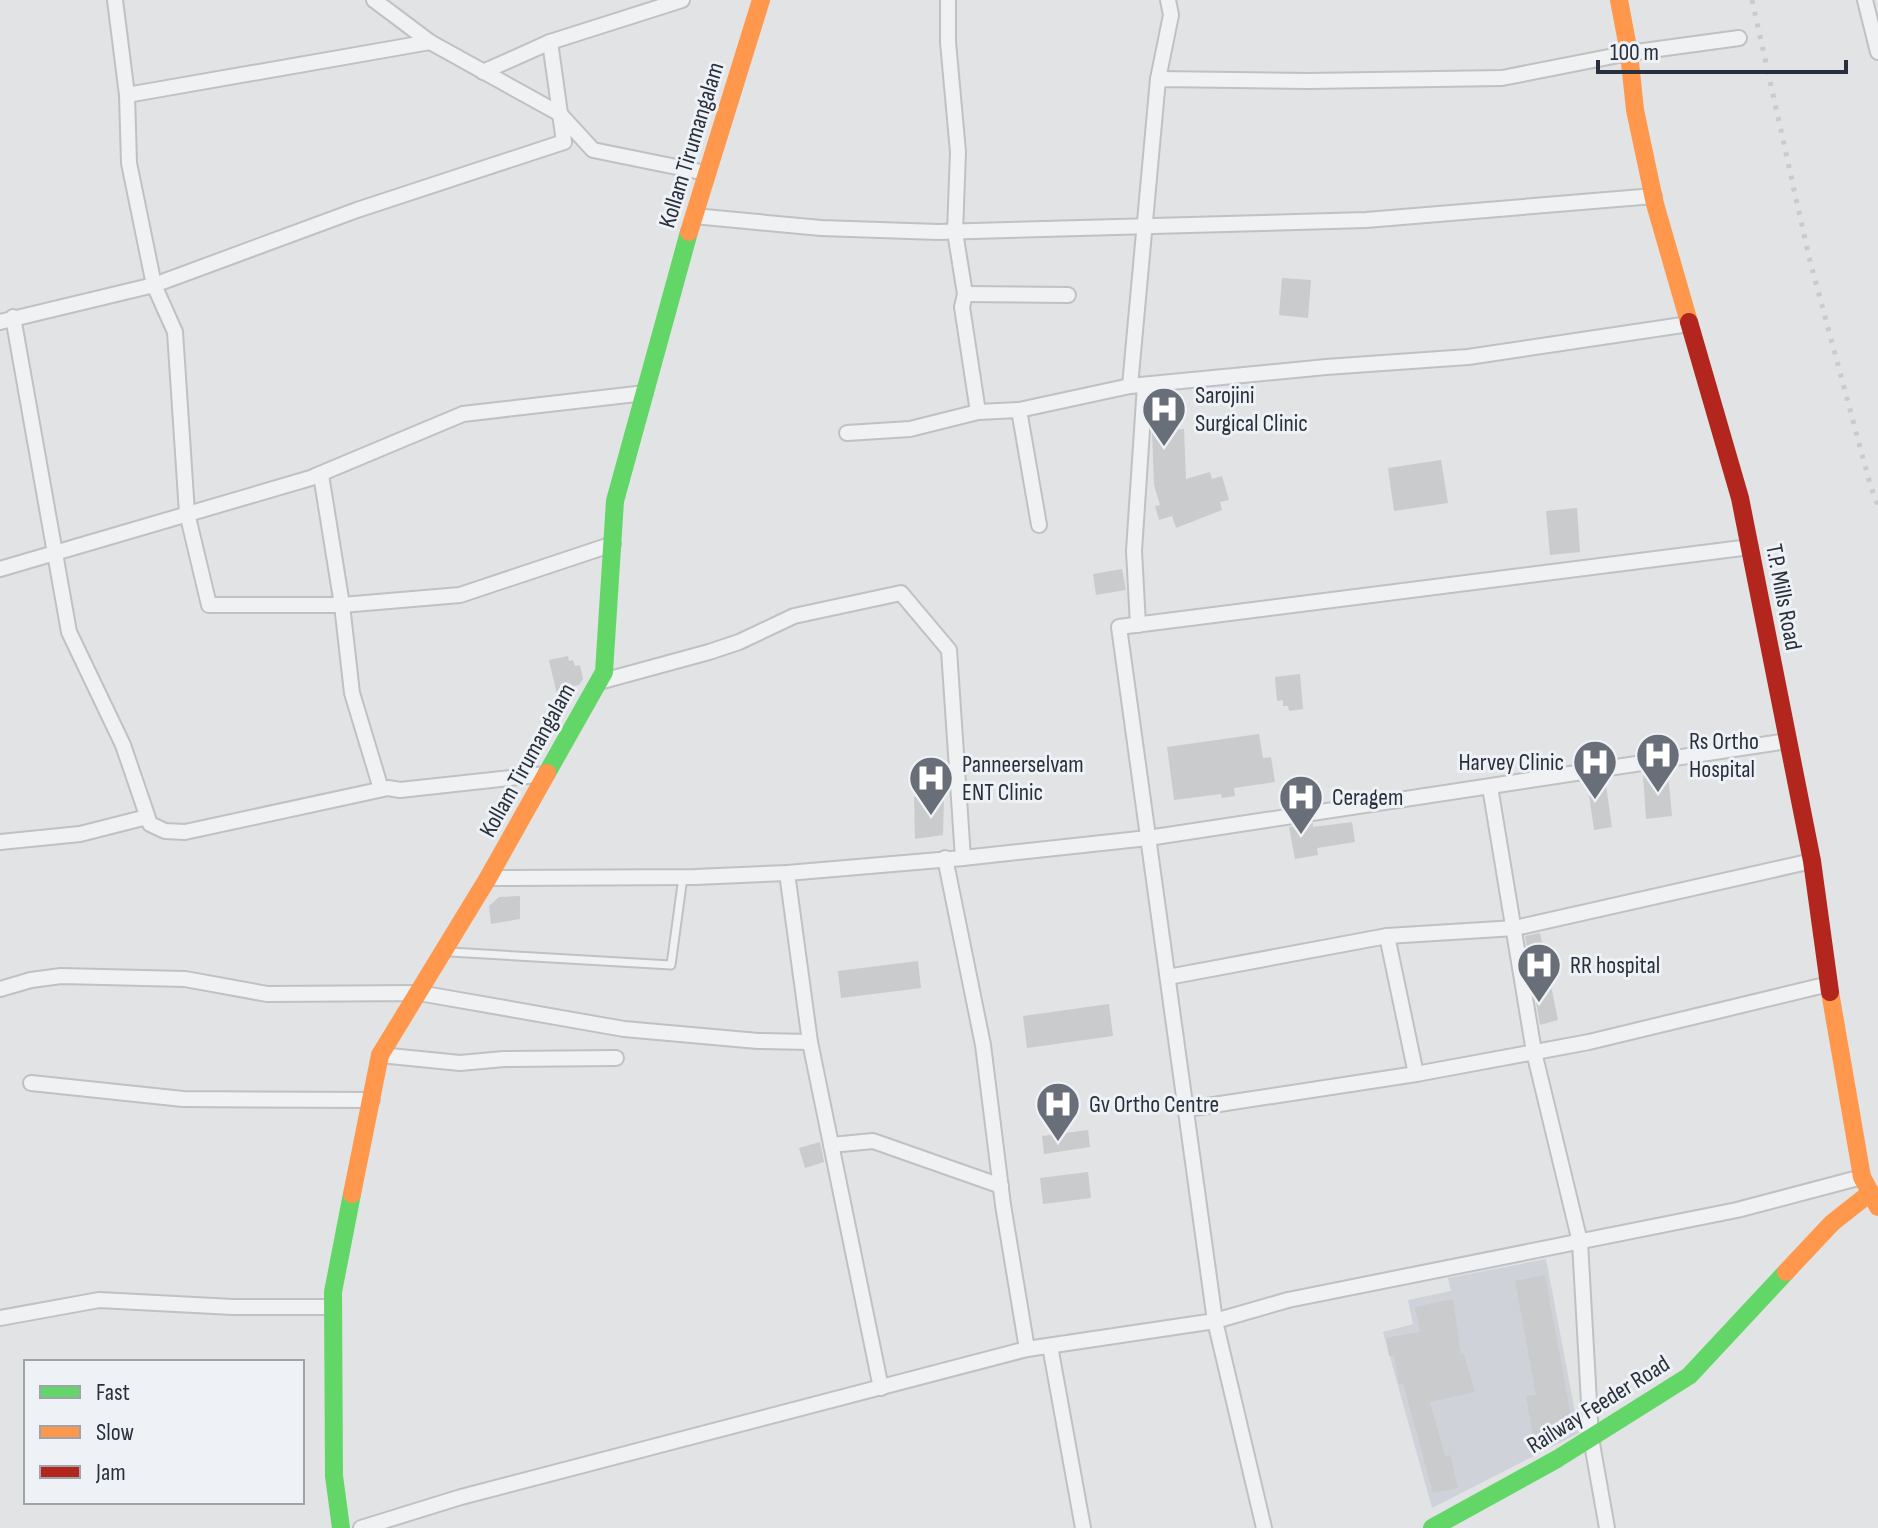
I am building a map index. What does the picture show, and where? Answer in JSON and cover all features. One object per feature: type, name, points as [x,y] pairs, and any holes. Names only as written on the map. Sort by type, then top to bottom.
[{"type":"main road","name":"Kollam Tirumangalam","points":[[341,1528],[334,1476],[333,1292],[380,1055],[488,878],[604,672],[615,501],[706,173],[761,0]]},
{"type":"main road","name":"T.P. Mills Road","points":[[1619,0],[1635,110],[1654,196],[1740,498],[1812,861],[1829,984],[1872,1192]]},
{"type":"main road","name":"Railway Feeder Road","points":[[1432,1528],[1591,1438],[1689,1376],[1832,1223],[1872,1192]]},
{"type":"street","points":[[115,0],[127,95],[129,163],[154,285],[175,332],[187,513],[209,605],[342,605],[460,595],[613,544]]},
{"type":"street","points":[[374,0],[430,42],[560,114],[593,150],[706,173]]},
{"type":"street","points":[[483,72],[550,42],[682,0]]},
{"type":"street","points":[[948,0],[948,42],[958,152],[955,232],[965,294],[962,307],[978,412]]},
{"type":"street","points":[[1138,625],[1134,551],[1143,225],[1158,79],[1171,15],[1168,0]]},
{"type":"street","points":[[1865,0],[1878,52]]},
{"type":"street","points":[[1158,79],[1308,81],[1502,78],[1629,53],[1739,38]]},
{"type":"street","points":[[127,95],[430,42]]},
{"type":"street","points":[[546,774],[400,790],[381,789],[185,832],[165,831],[150,824],[123,745],[69,632],[57,557],[7,320],[154,285],[357,210],[564,142],[550,42]]},
{"type":"street","points":[[694,216],[821,228],[955,232],[1366,220],[1654,196]]},
{"type":"street","points":[[965,294],[1068,295]]},
{"type":"street","points":[[847,433],[910,429],[978,412],[1019,410],[1138,386],[1326,367],[1468,357],[1689,324]]},
{"type":"street","points":[[0,569],[315,476],[463,414],[645,393]]},
{"type":"street","points":[[1019,410],[1039,525]]},
{"type":"street","points":[[315,476],[321,475],[342,605],[352,693],[381,789]]},
{"type":"street","points":[[1264,1528],[1215,1321],[1119,627],[1750,547]]},
{"type":"street","points":[[598,683],[739,642],[794,616],[901,593],[949,650],[963,858]]},
{"type":"street","points":[[488,878],[787,873],[963,858],[1148,838],[1787,741]]},
{"type":"street","points":[[1490,787],[1534,1052],[1580,1242],[1591,1438],[1607,1528]]},
{"type":"street","points":[[0,842],[80,834],[147,817]]},
{"type":"street","points":[[945,858],[983,1045],[1027,1349]]},
{"type":"street","points":[[1168,977],[1387,936],[1515,928],[1812,861]]},
{"type":"street","points":[[787,873],[810,1042],[881,1388]]},
{"type":"street","points":[[1387,936],[1416,1074]]},
{"type":"street","points":[[0,989],[61,976],[185,979],[267,994],[419,993],[624,1029],[758,1041],[810,1042]]},
{"type":"street","points":[[1187,1109],[1416,1074],[1589,1042],[1829,984]]},
{"type":"street","points":[[380,1055],[460,1063],[504,1059],[616,1058]]},
{"type":"street","points":[[31,1083],[183,1099],[372,1100]]},
{"type":"street","points":[[831,1145],[873,1141],[1001,1186]]},
{"type":"street","points":[[361,1528],[461,1497],[1027,1349],[1215,1321],[1288,1300],[1737,1210],[1872,1192]]},
{"type":"street","points":[[0,1318],[99,1300],[233,1307],[333,1307]]},
{"type":"street","points":[[1050,1346],[1083,1528]]},
{"type":"lane","points":[[444,951],[671,965],[683,877]]},
{"type":"shaded area","points":[[1546,1259],[1579,1433],[1432,1508],[1383,1332],[1413,1324],[1408,1300],[1451,1291],[1448,1278]]},
{"type":"building","points":[[1282,278],[1311,280],[1308,318],[1279,315]]},
{"type":"building","points":[[1184,429],[1186,479],[1210,472],[1212,479],[1222,476],[1229,500],[1220,502],[1222,510],[1176,528],[1172,516],[1159,520],[1155,506],[1160,505],[1154,485],[1152,431]]},
{"type":"building","points":[[1441,460],[1448,503],[1394,511],[1388,468]]},
{"type":"building","points":[[1577,508],[1580,552],[1550,555],[1546,511]]},
{"type":"building","points":[[1122,569],[1126,590],[1096,595],[1093,574]]},
{"type":"building","points":[[568,656],[575,666],[580,665],[583,679],[574,686],[575,692],[564,712],[549,660]]},
{"type":"building","points":[[1300,674],[1303,709],[1289,711],[1288,706],[1283,706],[1283,700],[1277,701],[1275,677]]},
{"type":"building","points":[[1259,734],[1263,758],[1271,757],[1275,782],[1234,788],[1235,796],[1222,798],[1221,794],[1174,800],[1167,747]]},
{"type":"building","points":[[1668,773],[1672,816],[1646,819],[1643,775]]},
{"type":"building","points":[[1606,785],[1612,827],[1594,830],[1588,788]]},
{"type":"building","points":[[914,797],[944,797],[943,835],[915,839]]},
{"type":"building","points":[[1352,822],[1355,842],[1317,848],[1318,855],[1295,859],[1289,827]]},
{"type":"building","points":[[520,896],[520,919],[491,924],[489,906],[499,897]]},
{"type":"building","points":[[1540,933],[1558,1020],[1540,1025],[1525,936]]},
{"type":"building","points":[[918,961],[921,988],[841,998],[838,971]]},
{"type":"building","points":[[1109,1004],[1113,1036],[1027,1048],[1023,1016]]},
{"type":"building","points":[[1088,1130],[1090,1147],[1044,1154],[1042,1136]]},
{"type":"building","points":[[820,1142],[824,1162],[805,1168],[799,1148]]},
{"type":"building","points":[[1088,1172],[1091,1198],[1043,1204],[1040,1178]]},
{"type":"building","points":[[1545,1275],[1574,1433],[1534,1441],[1526,1396],[1536,1395],[1515,1281]]},
{"type":"building","points":[[1453,1299],[1461,1355],[1464,1354],[1475,1392],[1430,1402],[1445,1456],[1450,1455],[1458,1488],[1433,1493],[1403,1383],[1399,1384],[1394,1356],[1389,1356],[1386,1338],[1420,1332],[1415,1307]]},
{"type":"railway","points":[[1752,0],[1809,257],[1878,506]]},
{"type":"traffic: fast","points":[[547,773],[604,672],[615,501],[689,232]]},
{"type":"traffic: fast","points":[[341,1528],[334,1476],[333,1292],[352,1194]]},
{"type":"traffic: fast","points":[[1432,1528],[1557,1459],[1689,1376],[1786,1272]]},
{"type":"traffic: slow","points":[[689,232],[761,0]]},
{"type":"traffic: slow","points":[[1619,0],[1635,110],[1655,204],[1689,322]]},
{"type":"traffic: slow","points":[[352,1194],[380,1055],[488,878],[547,773]]},
{"type":"traffic: slow","points":[[1830,992],[1862,1177],[1878,1207]]},
{"type":"traffic: slow","points":[[1786,1272],[1832,1223],[1870,1193]]},
{"type":"traffic: jam","points":[[1689,322],[1740,498],[1812,861],[1830,992]]},
{"type":"place","name":"Sarojini Surgical Clinic","points":[[1164,448]]},
{"type":"place","name":"Rs Ortho Hospital","points":[[1658,794]]},
{"type":"place","name":"Harvey Clinic","points":[[1595,801]]},
{"type":"place","name":"Panneerselvam ENT Clinic","points":[[931,817]]},
{"type":"place","name":"Ceragem","points":[[1301,836]]},
{"type":"place","name":"RR hospital","points":[[1539,1004]]},
{"type":"place","name":"Gv Ortho Centre","points":[[1058,1143]]}]
